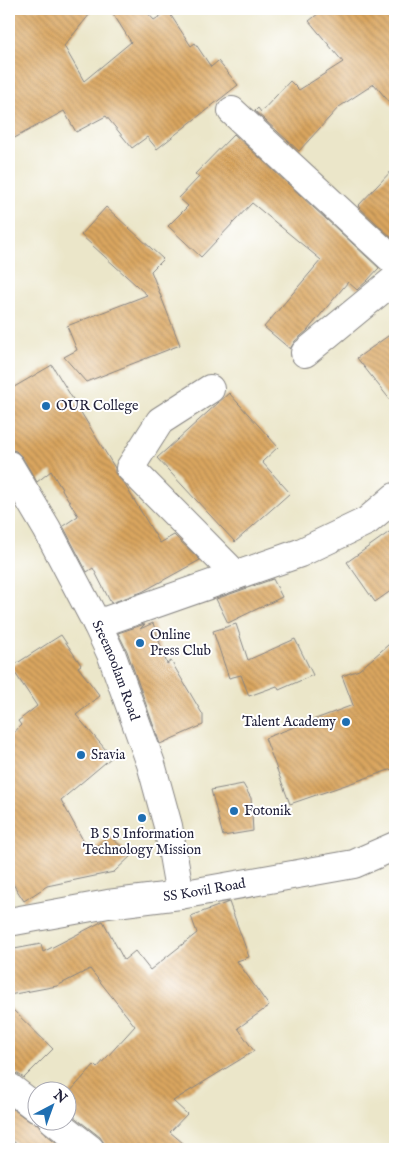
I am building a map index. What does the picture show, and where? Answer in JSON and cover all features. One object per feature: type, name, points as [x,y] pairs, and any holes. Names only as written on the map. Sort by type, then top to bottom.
[{"type":"street","points":[[232,111],[395,262]]},
{"type":"street","points":[[305,353],[395,279]]},
{"type":"street","points":[[210,389],[160,421],[130,468],[236,575]]},
{"type":"street","name":"Sreemoolam Road","points":[[9,465],[47,529],[112,656],[151,764],[168,826],[180,895]]},
{"type":"street","points":[[97,624],[300,553],[367,522],[395,497]]},
{"type":"street","name":"SS Kovil Road","points":[[9,922],[108,904],[180,895],[354,864],[395,846]]},
{"type":"street","points":[[9,1087],[28,1101]]},
{"type":"street","points":[[66,1130],[90,1149]]},
{"type":"building","points":[[9,9],[94,9],[64,46],[84,81],[131,42],[110,9],[144,9],[154,20],[168,11],[191,46],[195,43],[211,67],[218,61],[238,85],[157,149],[147,137],[132,148],[106,116],[76,132],[64,111],[9,141]]},
{"type":"building","points":[[324,9],[384,9],[395,23],[395,109],[374,84],[339,107],[299,151],[255,111],[258,108],[261,112],[290,81],[299,90],[343,62],[309,21]]},
{"type":"building","points":[[234,134],[379,268],[357,290],[348,282],[290,349],[264,327],[321,260],[252,203],[201,257],[168,226],[188,206],[179,198],[199,177],[195,174]]},
{"type":"building","points":[[395,167],[395,241],[358,206]]},
{"type":"building","points":[[106,207],[163,259],[151,271],[180,345],[86,382],[64,357],[77,350],[67,326],[147,295],[81,235]]},
{"type":"building","points":[[395,331],[395,406],[357,358]]},
{"type":"building","points":[[52,365],[115,468],[115,473],[125,485],[160,543],[174,535],[200,560],[142,592],[111,603],[93,568],[87,572],[63,526],[78,516],[51,471],[37,482],[22,457],[16,451],[9,449],[9,390]]},
{"type":"building","points":[[229,393],[278,447],[262,462],[290,493],[235,542],[157,458]]},
{"type":"building","points":[[395,528],[395,588],[375,602],[347,562]]},
{"type":"building","points":[[273,579],[282,597],[228,623],[216,599]]},
{"type":"building","points":[[153,623],[167,664],[171,661],[203,715],[203,725],[160,744],[127,651],[118,633],[145,624],[140,629]]},
{"type":"building","points":[[236,624],[248,660],[295,639],[313,675],[279,690],[277,686],[249,696],[241,675],[229,678],[213,631]]},
{"type":"building","points":[[61,635],[81,665],[78,667],[100,696],[76,715],[112,757],[61,800],[90,853],[109,835],[131,856],[114,872],[47,886],[24,901],[9,878],[9,738],[21,725],[18,721],[37,706],[11,667]]},
{"type":"building","name":"Talent Academy","points":[[395,639],[395,768],[290,804],[265,738],[353,705],[342,676],[359,670]]},
{"type":"building","name":"Fotonik","points":[[243,784],[251,798],[253,831],[223,836],[211,790]]},
{"type":"building","points":[[229,902],[249,957],[237,961],[269,1006],[238,1028],[254,1051],[173,1101],[187,1114],[170,1132],[190,1149],[105,1149],[100,1137],[78,1120],[78,1083],[94,1065],[97,1068],[135,1026],[90,969],[57,986],[9,995],[9,950],[41,944],[43,952],[103,921],[124,960],[135,951],[150,970],[197,933],[191,916]]},
{"type":"building","points":[[9,1006],[53,1049],[24,1078],[9,1072]]},
{"type":"building","points":[[9,1106],[28,1120],[28,1130],[42,1130],[65,1149],[23,1149],[9,1138]]},
{"type":"place","name":"OUR College","points":[[46,406]]},
{"type":"place","name":"Online Press Club","points":[[140,643]]},
{"type":"place","name":"Talent Academy","points":[[346,722]]},
{"type":"place","name":"Sravia","points":[[81,755]]},
{"type":"place","name":"Fotonik","points":[[234,811]]},
{"type":"place","name":"B S S Information Technology Mission","points":[[142,818]]}]
